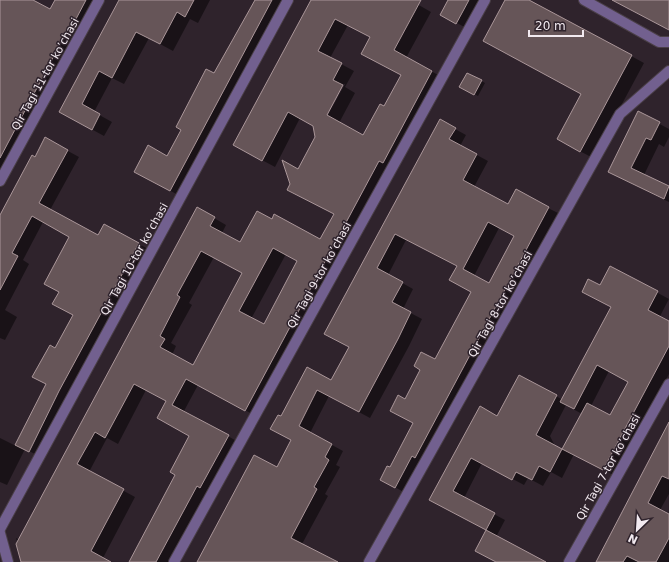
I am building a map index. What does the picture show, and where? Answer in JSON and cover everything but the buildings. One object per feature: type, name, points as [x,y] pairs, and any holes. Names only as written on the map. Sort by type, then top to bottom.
[{"type":"street","name":"Qir Tagi 11-tor koʼchasi","points":[[0,181],[99,0]]},
{"type":"street","name":"Qir Tagi 10-tor koʼchasi","points":[[0,529],[288,0]]},
{"type":"street","name":"Qir Tagi 9-tor koʼchasi","points":[[174,562],[485,0]]},
{"type":"street","points":[[584,0],[659,42],[669,42]]},
{"type":"street","name":"Qir Tagi 8-tor koʼchasi","points":[[369,562],[620,114],[669,71]]},
{"type":"street","name":"Qir Tagi 7-tor koʼchasi","points":[[569,562],[669,384]]},
{"type":"street","points":[[0,533],[8,562]]}]
